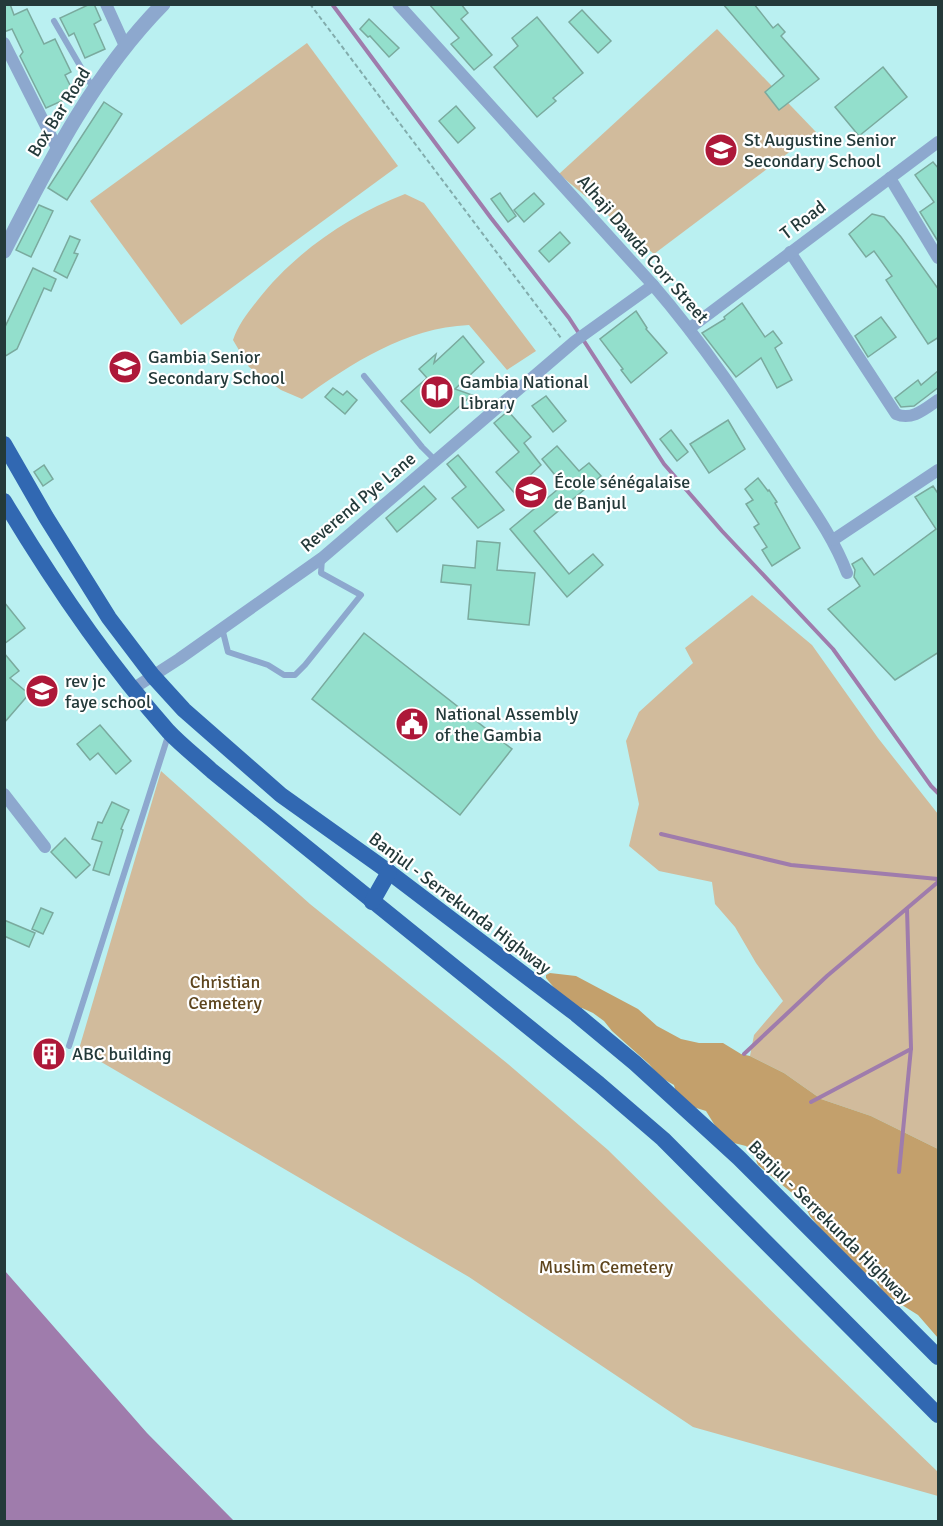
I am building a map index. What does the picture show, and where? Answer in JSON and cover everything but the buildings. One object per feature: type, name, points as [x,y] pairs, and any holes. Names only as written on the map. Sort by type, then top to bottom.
[{"type":"highway","name":"Banjul - Serrekunda Highway","points":[[4,444],[109,618],[153,676],[184,710],[280,795],[389,872],[576,1014],[635,1063],[739,1158],[939,1357]]},
{"type":"highway","points":[[4,501],[68,600],[170,732],[212,771],[663,1138],[939,1415]]},
{"type":"highway","points":[[372,902],[389,872]]},
{"type":"street","points":[[106,4],[125,46]]},
{"type":"street","name":"Box Bar Road","points":[[5,250],[57,148],[94,89],[125,46],[163,4]]},
{"type":"street","name":"Alhaji Dawda Corr Street","points":[[398,4],[690,328],[768,441],[832,540],[847,573]]},
{"type":"street","points":[[4,43],[57,148]]},
{"type":"street","name":"T Road","points":[[690,328],[939,142]]},
{"type":"street","points":[[890,178],[939,258]]},
{"type":"street","points":[[790,252],[896,414],[904,417],[916,415],[939,400]]},
{"type":"street","name":"Reverend Pye Lane","points":[[134,688],[322,558],[571,344],[653,285]]},
{"type":"street","points":[[832,540],[939,470]]},
{"type":"street","points":[[4,794],[45,847]]},
{"type":"lane","points":[[54,21],[94,89]]},
{"type":"lane","points":[[364,376],[435,460]]},
{"type":"lane","points":[[222,627],[228,652],[268,665],[284,675],[295,675],[305,666],[360,595],[321,573],[322,558]]},
{"type":"lane","points":[[69,1046],[170,732]]},
{"type":"path","points":[[310,4],[571,344]]},
{"type":"green space","points":[[717,29],[816,132],[654,254],[559,174]]},
{"type":"green space","points":[[307,43],[398,166],[181,325],[90,201]]},
{"type":"green space","points":[[405,194],[424,203],[536,351],[507,370],[469,325],[446,328],[401,340],[380,350],[340,373],[302,399],[281,390],[249,367],[233,340],[243,320],[272,284],[305,252],[343,225]]},
{"type":"green space","points":[[752,595],[812,645],[878,738],[938,814],[938,1149],[871,1116],[821,1099],[784,1073],[750,1056],[754,1035],[783,1001],[756,963],[735,927],[715,904],[712,882],[659,871],[629,846],[639,804],[626,741],[639,712],[693,663],[685,648]]},
{"type":"green space","name":"Christian Cemetery","points":[[161,771],[310,904],[508,1064],[608,1150],[938,1472],[938,1496],[693,1427],[469,1277],[79,1049]]},
{"type":"shaded area","points":[[550,973],[576,976],[638,1009],[657,1026],[681,1039],[699,1043],[723,1043],[741,1054],[750,1056],[784,1073],[821,1099],[871,1116],[938,1149],[938,1338],[918,1315],[883,1293],[875,1279],[860,1272],[831,1242],[810,1216],[803,1202],[758,1165],[752,1151],[746,1146],[722,1137],[706,1111],[690,1106],[677,1096],[674,1085],[660,1077],[604,1021],[593,1013],[573,1007],[566,1002],[546,978],[546,975]]},
{"type":"shaded area","points":[[5,1271],[147,1433],[234,1521],[5,1521]]},
{"type":"waterway","points":[[332,4],[491,218],[569,318],[664,464],[722,531],[833,649],[938,793]]},
{"type":"waterway","points":[[661,834],[791,865],[938,879]]},
{"type":"waterway","points":[[744,1054],[827,976],[938,882]]},
{"type":"waterway","points":[[899,1172],[911,1048],[907,909]]},
{"type":"waterway","points":[[811,1102],[911,1049]]},
{"type":"place","name":"St Augustine Senior Secondary School","points":[[721,150]]},
{"type":"place","name":"Gambia Senior Secondary School","points":[[125,367]]},
{"type":"place","name":"Gambia National Library","points":[[437,392]]},
{"type":"place","name":"École sénégalaise de Banjul","points":[[531,492]]},
{"type":"place","name":"rev jc faye school","points":[[42,691]]},
{"type":"place","name":"National Assembly of the Gambia","points":[[412,724]]},
{"type":"place","name":"ABC building","points":[[49,1054]]},
{"type":"park label","name":"Muslim Cemetery","points":[[606,1267]]}]
